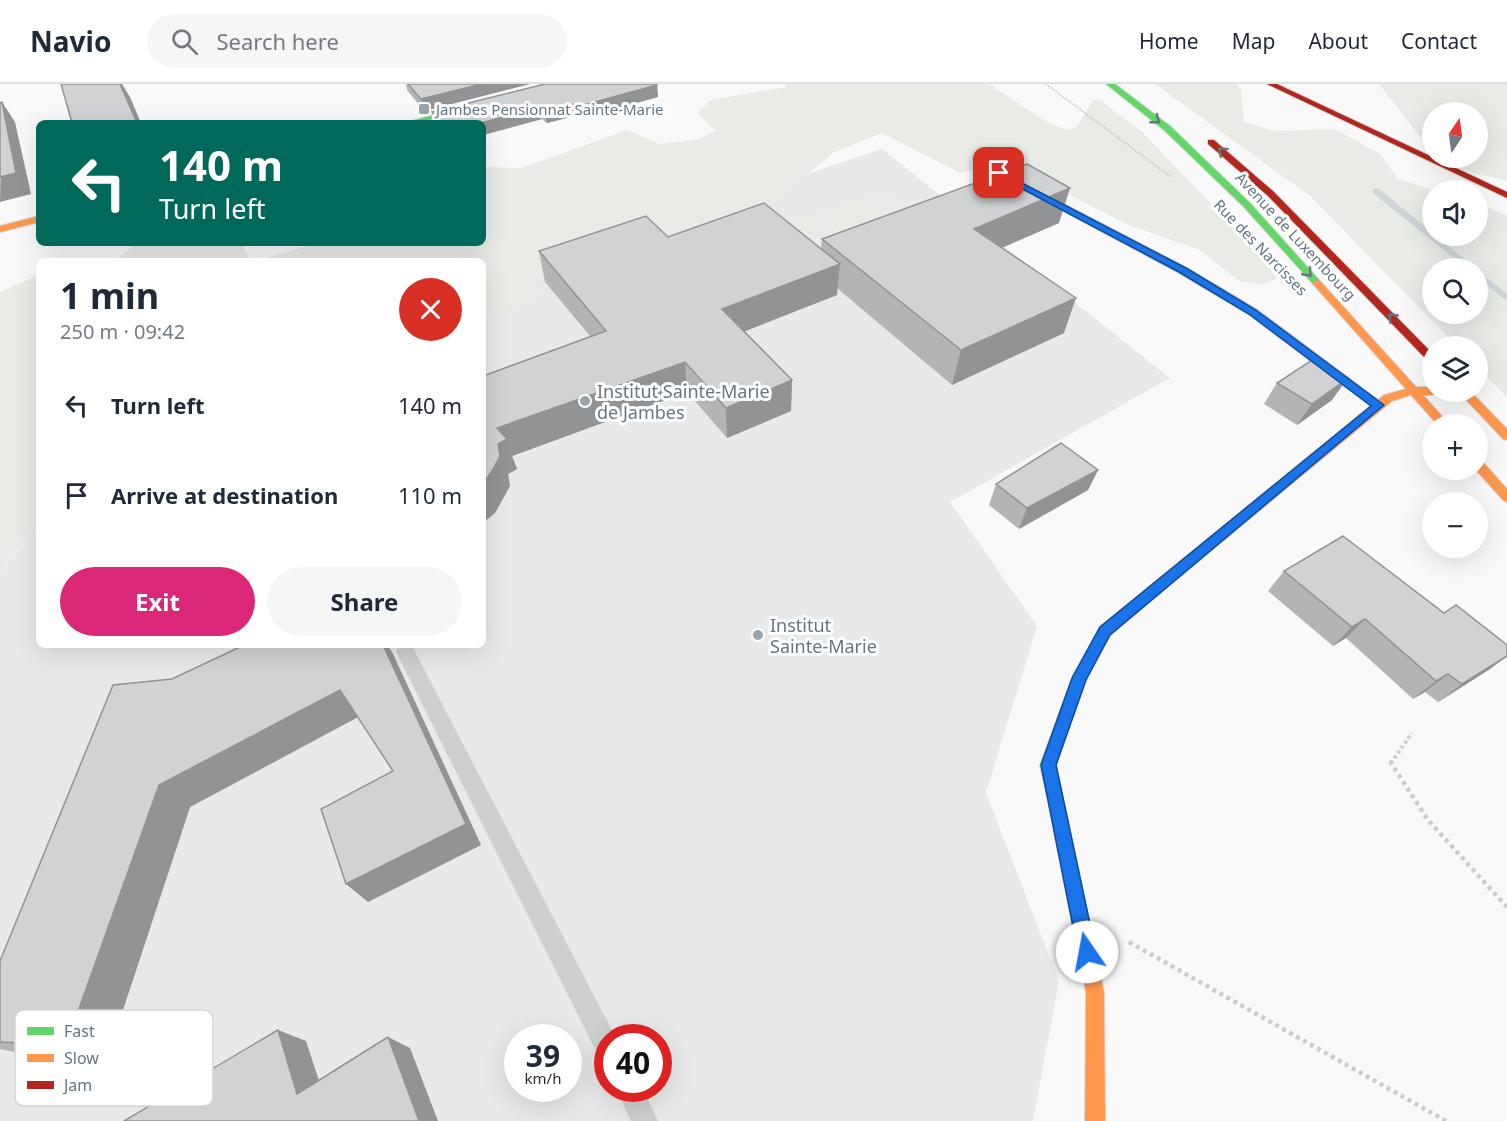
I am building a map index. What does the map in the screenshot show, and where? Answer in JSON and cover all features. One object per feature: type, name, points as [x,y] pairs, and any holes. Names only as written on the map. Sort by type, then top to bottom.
[{"type":"street","points":[[420,120],[561,84]]},
{"type":"street","name":"Avenue de Luxembourg","points":[[1110,84],[1167,128],[1247,205],[1434,414]]},
{"type":"street","points":[[1271,84],[1507,195]]},
{"type":"street","name":"Avenue de Luxembourg","points":[[1202,134],[1271,194],[1422,349]]},
{"type":"street","points":[[0,229],[36,220]]},
{"type":"street","points":[[1095,1121],[1095,992],[1048,765],[1079,678],[1105,631],[1388,398],[1422,391]]},
{"type":"street","points":[[1474,402],[1507,436]]},
{"type":"street","points":[[1488,475],[1507,497]]},
{"type":"lane","points":[[999,173],[1182,270],[1252,312],[1379,405]]},
{"type":"lane","points":[[405,652],[596,1024]]},
{"type":"lane","points":[[635,1102],[645,1121]]},
{"type":"path","points":[[1046,84],[1178,183]]},
{"type":"path","points":[[1412,733],[1391,763],[1428,820],[1507,907]]},
{"type":"path","points":[[1078,913],[1446,1121]]},
{"type":"shaded area","points":[[785,84],[989,84],[1050,124],[1068,130],[1077,127],[1093,100],[1100,100],[1142,132],[1281,277],[1262,285],[1239,281],[1200,250],[1126,224],[1004,161],[960,173],[882,133],[833,153],[774,202],[585,259],[537,279],[545,298],[486,320],[486,258],[266,258],[307,246],[486,246],[486,167],[522,168],[627,130],[659,144],[697,140],[715,131],[698,113],[711,100],[786,87]]},
{"type":"shaded area","points":[[1155,84],[1237,84],[1241,90],[1244,122],[1275,131],[1335,129],[1380,154],[1398,179],[1422,186],[1422,246],[1488,246],[1488,208],[1507,215],[1507,397],[1488,377],[1488,336],[1447,336],[1435,324],[1488,324],[1488,258],[1422,258],[1422,310],[1310,196]]},
{"type":"shaded area","points":[[1379,84],[1507,84],[1507,181],[1452,168],[1488,168],[1488,102],[1422,102],[1422,139]]},
{"type":"shaded area","name":"Institut Sainte-Marie","points":[[882,149],[1170,378],[950,502],[1037,626],[986,793],[1059,981],[1033,1121],[0,1121],[0,573],[36,529],[36,648],[486,648],[486,281]]},
{"type":"shaded area","points":[[885,190],[922,217],[824,252],[788,222]]},
{"type":"shaded area","points":[[132,246],[243,246],[249,258],[118,258]]},
{"type":"shaded area","points":[[36,276],[36,528],[0,572],[0,292]]},
{"type":"building","points":[[61,84],[120,84],[136,120],[71,120]]},
{"type":"building","points":[[408,84],[482,84],[421,99]]},
{"type":"building","points":[[545,84],[657,85],[584,105],[580,103],[544,112],[540,107],[486,122],[439,120],[432,112]]},
{"type":"building","points":[[2,102],[16,173],[0,177],[0,103]]},
{"type":"building","points":[[1027,164],[1070,188],[974,229],[1076,298],[961,350],[822,239]]},
{"type":"building","points":[[764,203],[840,264],[722,309],[792,380],[726,408],[685,362],[497,428],[507,439],[498,444],[500,456],[486,480],[486,375],[606,331],[539,251],[646,216],[668,237]]},
{"type":"building","points":[[1312,360],[1348,378],[1312,404],[1277,383]]},
{"type":"building","points":[[1061,443],[1098,470],[1027,508],[996,484]]},
{"type":"building","points":[[1343,536],[1444,613],[1456,605],[1507,645],[1507,656],[1462,684],[1448,674],[1436,681],[1365,619],[1352,627],[1284,571]]},
{"type":"building","points":[[238,648],[384,648],[466,824],[346,884],[321,809],[393,771],[340,690],[159,785],[79,1010],[15,1010],[15,1043],[0,1042],[0,961],[113,685],[172,679]]},
{"type":"building","points":[[278,1030],[297,1094],[388,1037],[419,1121],[124,1121],[149,1106],[213,1106],[213,1068]]},
{"type":"waterway","points":[[1376,191],[1459,258]]},
{"type":"waterway","points":[[1488,282],[1507,298]]},
{"type":"traffic: fast","points":[[420,120],[561,84]]},
{"type":"traffic: fast","points":[[1110,84],[1167,128],[1247,205],[1317,283]]},
{"type":"traffic: fast","points":[[1062,831],[1048,765],[1079,678],[1105,631],[1209,545]]},
{"type":"traffic: slow","points":[[0,229],[36,220]]},
{"type":"traffic: slow","points":[[1317,283],[1434,414]]},
{"type":"traffic: slow","points":[[1209,545],[1388,398],[1422,391]]},
{"type":"traffic: slow","points":[[1475,402],[1507,436]]},
{"type":"traffic: slow","points":[[1488,475],[1507,497]]},
{"type":"traffic: slow","points":[[1062,831],[1095,992],[1095,1121]]},
{"type":"traffic: jam","points":[[1271,84],[1507,195]]},
{"type":"traffic: jam","points":[[1211,142],[1271,194],[1422,349]]},
{"type":"place","name":"Jambes Pensionnat Sainte-Marie","points":[[424,109]]},
{"type":"place","name":"Institut Sainte-Marie de Jambes","points":[[585,401]]},
{"type":"place","name":"Institut Sainte-Marie","points":[[758,635]]},
{"type":"route","points":[[999,173],[1182,270],[1252,312],[1379,405],[1105,631],[1079,678],[1048,765],[1087,952]]}]
